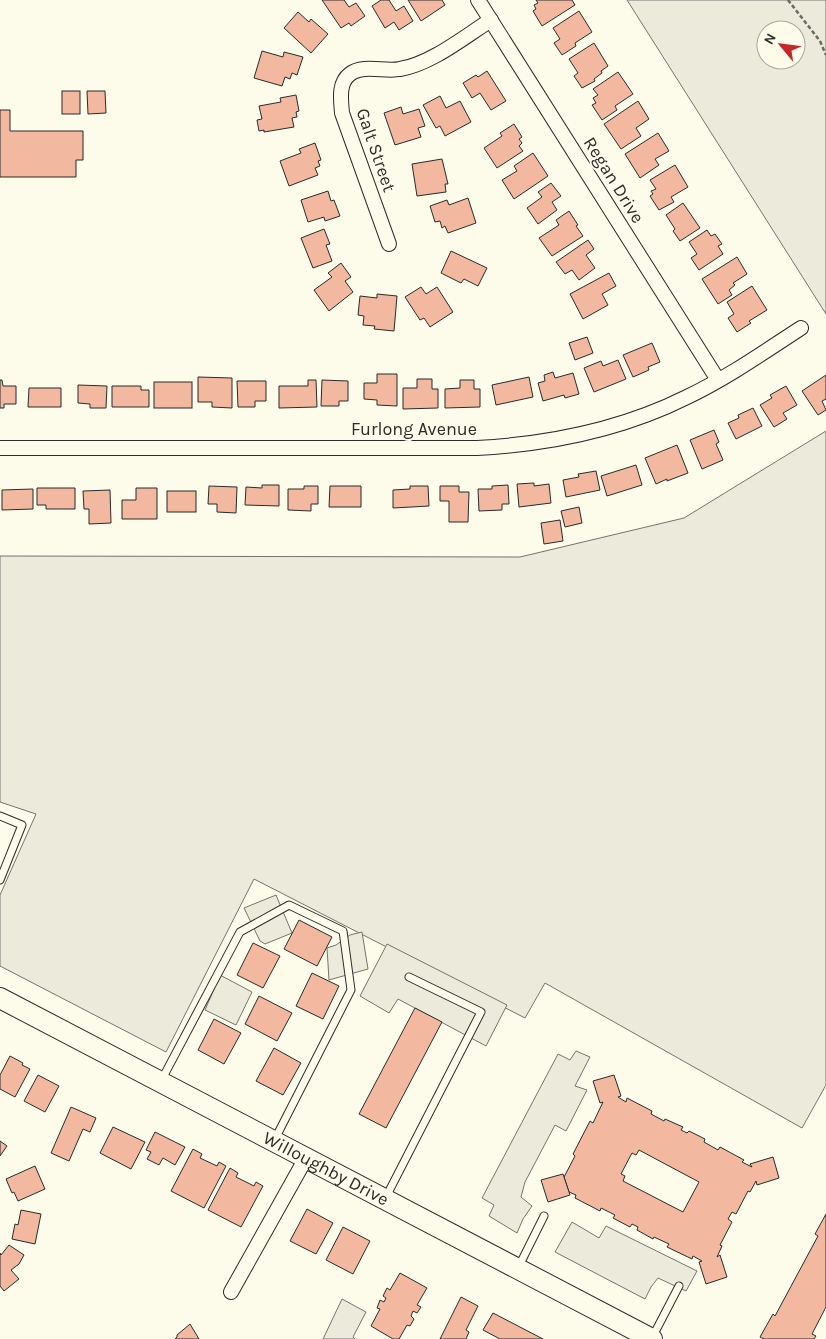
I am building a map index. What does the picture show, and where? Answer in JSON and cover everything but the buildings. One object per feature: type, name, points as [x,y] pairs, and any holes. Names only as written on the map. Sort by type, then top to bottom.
[{"type":"street","name":"Regan Drive","points":[[478,0],[718,380]]},
{"type":"street","name":"Galt Street","points":[[388,244],[342,113],[343,82],[351,73],[363,69],[394,70],[410,68],[434,56],[491,20]]},
{"type":"street","name":"Furlong Avenue","points":[[0,448],[428,448],[508,446],[541,443],[602,430],[654,412],[718,380],[801,328]]},
{"type":"street","name":"Willoughby Drive","points":[[0,998],[652,1339]]},
{"type":"street","points":[[231,1292],[306,1158]]},
{"type":"lane","points":[[0,816],[22,825],[0,880]]},
{"type":"lane","points":[[160,1082],[240,932],[289,905],[343,931],[351,990],[274,1141]]},
{"type":"lane","points":[[385,1199],[481,1012],[409,977]]},
{"type":"lane","points":[[518,1269],[544,1216]]},
{"type":"lane","points":[[652,1339],[678,1286]]},
{"type":"path","points":[[788,0],[820,41],[826,55]]},
{"type":"shaded area","points":[[627,0],[826,0],[826,314]]},
{"type":"shaded area","points":[[826,431],[826,1085],[802,1128],[545,983],[525,1018],[254,879],[166,1052],[0,966],[0,895],[36,814],[0,802],[0,556],[520,557],[684,518]]},
{"type":"shaded area","points":[[276,895],[292,933],[265,944],[260,941],[244,908]]},
{"type":"shaded area","points":[[362,932],[368,969],[329,980],[327,948],[336,945],[350,935]]},
{"type":"shaded area","points":[[387,944],[507,1005],[486,1046],[398,999],[389,1013],[360,996]]},
{"type":"shaded area","points":[[220,975],[252,992],[236,1025],[205,1010]]},
{"type":"shaded area","points":[[576,1051],[590,1057],[575,1086],[587,1090],[566,1131],[555,1125],[525,1182],[521,1197],[532,1206],[523,1219],[517,1233],[489,1216],[494,1205],[482,1198],[558,1054],[570,1060]]},
{"type":"shaded area","points":[[572,1222],[599,1238],[606,1226],[697,1271],[686,1291],[658,1278],[645,1299],[555,1252]]},
{"type":"shaded area","points":[[342,1299],[366,1312],[353,1337],[355,1339],[323,1339]]}]
